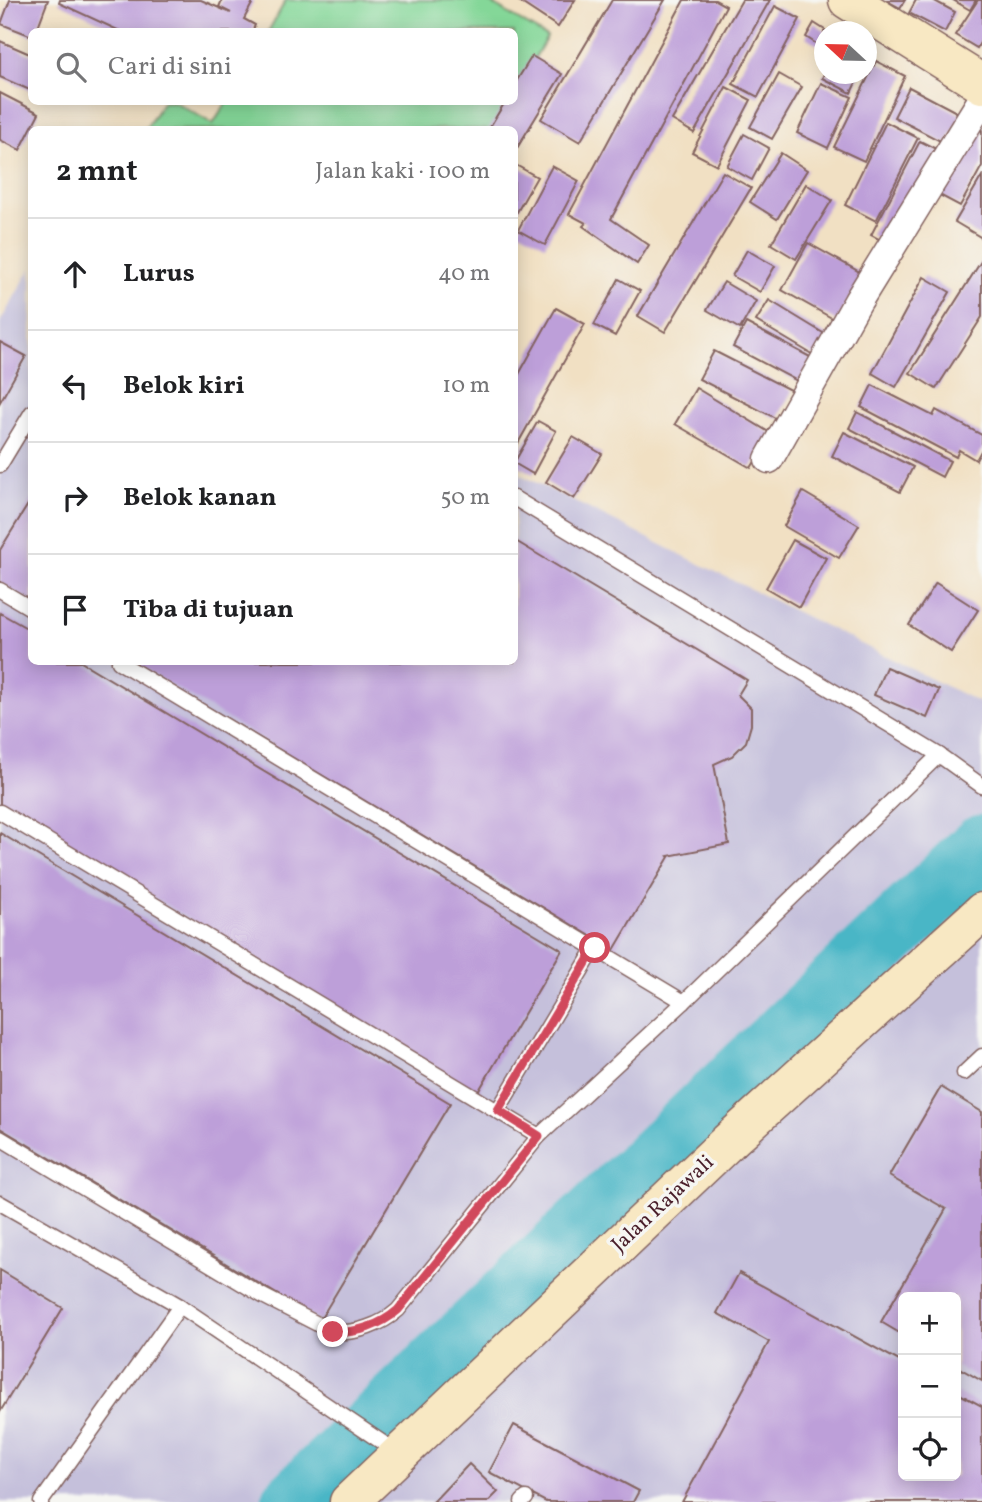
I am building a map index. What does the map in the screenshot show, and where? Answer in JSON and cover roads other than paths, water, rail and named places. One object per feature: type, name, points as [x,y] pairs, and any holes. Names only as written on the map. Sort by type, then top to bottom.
[{"type":"street","points":[[848,0],[982,84]]},
{"type":"street","points":[[769,458],[851,313],[982,100]]},
{"type":"street","name":"Jalan Rajawali","points":[[349,1502],[390,1447],[982,912]]},
{"type":"lane","points":[[0,465],[28,419]]},
{"type":"lane","points":[[518,500],[939,755],[982,786]]},
{"type":"lane","points":[[0,590],[28,606]]},
{"type":"lane","points":[[124,665],[684,1002]]},
{"type":"lane","points":[[0,1138],[263,1296],[333,1332],[343,1333],[384,1322],[398,1310],[539,1136],[684,1002],[939,755]]},
{"type":"lane","points":[[0,812],[539,1136]]},
{"type":"lane","points":[[498,1110],[595,948]]},
{"type":"lane","points":[[964,1073],[982,1056]]},
{"type":"lane","points":[[0,1203],[180,1306],[390,1447]]},
{"type":"lane","points":[[41,1502],[180,1306]]},
{"type":"waterway","points":[[294,1502],[982,847]]}]
